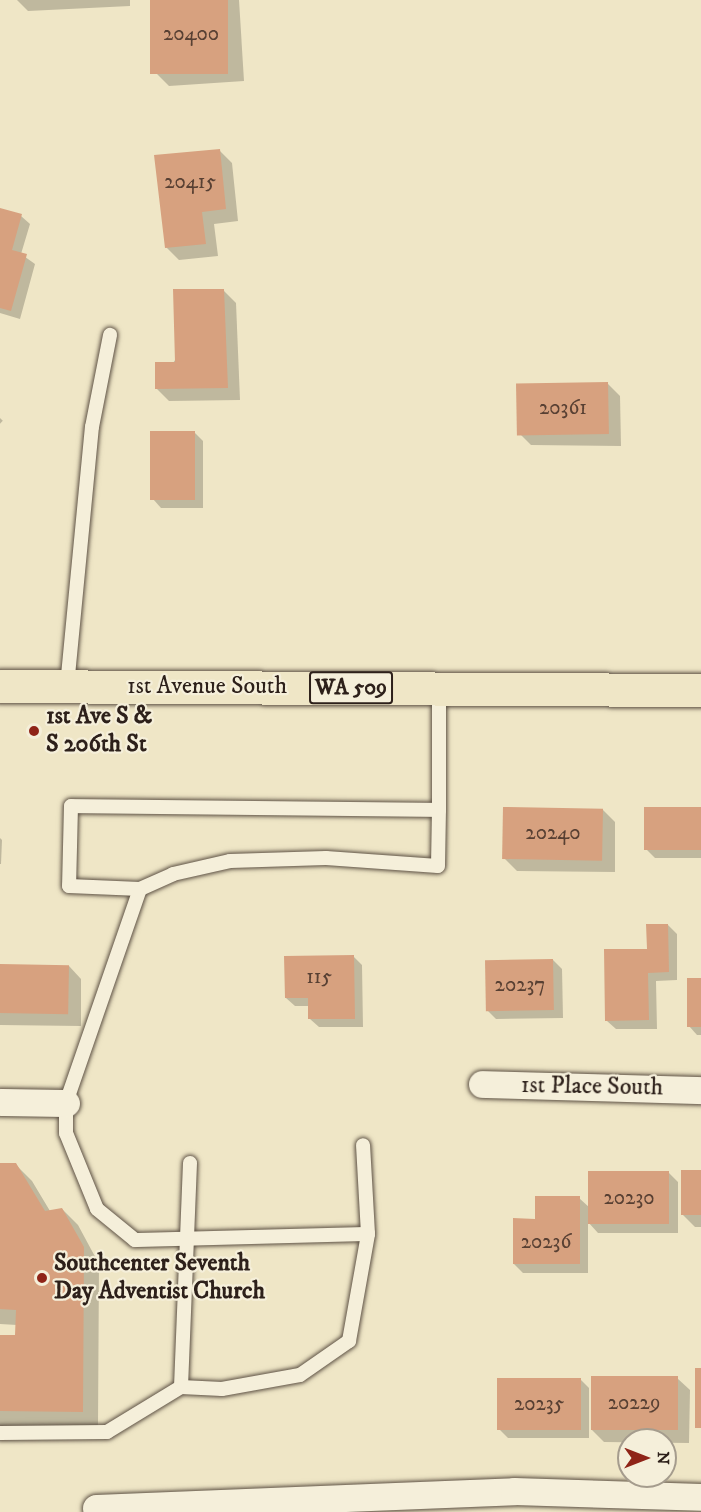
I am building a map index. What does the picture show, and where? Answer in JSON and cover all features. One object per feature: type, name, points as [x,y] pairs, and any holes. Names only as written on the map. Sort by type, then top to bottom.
[{"type":"main road","name":"1st Avenue South","points":[[0,686],[701,690]]},
{"type":"street","name":"1st Place South","points":[[482,1084],[701,1090]]},
{"type":"street","points":[[0,1102],[66,1103]]},
{"type":"street","points":[[96,1508],[514,1491],[701,1497]]},
{"type":"lane","points":[[67,686],[92,427],[110,335]]},
{"type":"lane","points":[[439,810],[71,806],[69,886],[141,889],[173,874],[230,861],[326,858],[438,866],[439,810],[440,688]]},
{"type":"lane","points":[[141,889],[66,1103],[66,1133],[97,1209],[135,1240],[368,1234]]},
{"type":"lane","points":[[0,1433],[107,1432],[181,1387],[222,1389],[300,1375],[349,1341],[368,1234],[363,1145]]},
{"type":"lane","points":[[181,1387],[184,1240],[190,1163]]},
{"type":"building","points":[[150,0],[228,0],[228,74],[150,74]]},
{"type":"building","points":[[220,149],[226,209],[202,212],[206,244],[165,248],[154,155]]},
{"type":"building","points":[[0,208],[22,214],[12,250],[27,254],[11,311],[0,308]]},
{"type":"building","points":[[173,289],[224,289],[228,388],[155,389],[155,362],[175,362]]},
{"type":"building","points":[[608,382],[609,434],[517,436],[516,384]]},
{"type":"building","points":[[150,431],[195,431],[195,500],[150,500]]},
{"type":"building","points":[[503,807],[603,809],[602,861],[502,859]]},
{"type":"building","points":[[644,807],[701,807],[701,850],[644,850]]},
{"type":"building","points":[[646,924],[668,924],[669,972],[648,973],[649,1020],[605,1021],[604,949],[647,949]]},
{"type":"building","points":[[354,955],[355,1019],[308,1019],[308,998],[285,998],[284,956]]},
{"type":"building","points":[[553,959],[554,1010],[486,1011],[485,960]]},
{"type":"building","points":[[0,964],[69,965],[68,1014],[0,1013]]},
{"type":"building","points":[[687,978],[701,978],[701,1027],[687,1027]]},
{"type":"building","name":"Southcenter Seventh Day Adventist Church","points":[[0,1163],[16,1163],[45,1211],[62,1208],[84,1247],[83,1412],[0,1411],[0,1335],[15,1335],[16,1310],[0,1309]]},
{"type":"building","points":[[681,1170],[701,1170],[701,1215],[681,1215]]},
{"type":"building","points":[[588,1171],[669,1171],[669,1224],[588,1224]]},
{"type":"building","points":[[535,1196],[580,1196],[580,1264],[513,1264],[513,1218],[535,1219]]},
{"type":"building","points":[[695,1368],[701,1368],[701,1428],[695,1428]]},
{"type":"building","points":[[591,1376],[678,1376],[678,1430],[677,1428],[617,1428],[617,1430],[591,1430]]},
{"type":"building","points":[[497,1378],[581,1378],[581,1430],[497,1430]]},
{"type":"place","name":"1st Ave S & S 206th St","points":[[34,731]]},
{"type":"place","name":"Southcenter Seventh Day Adventist Church","points":[[42,1278]]}]
